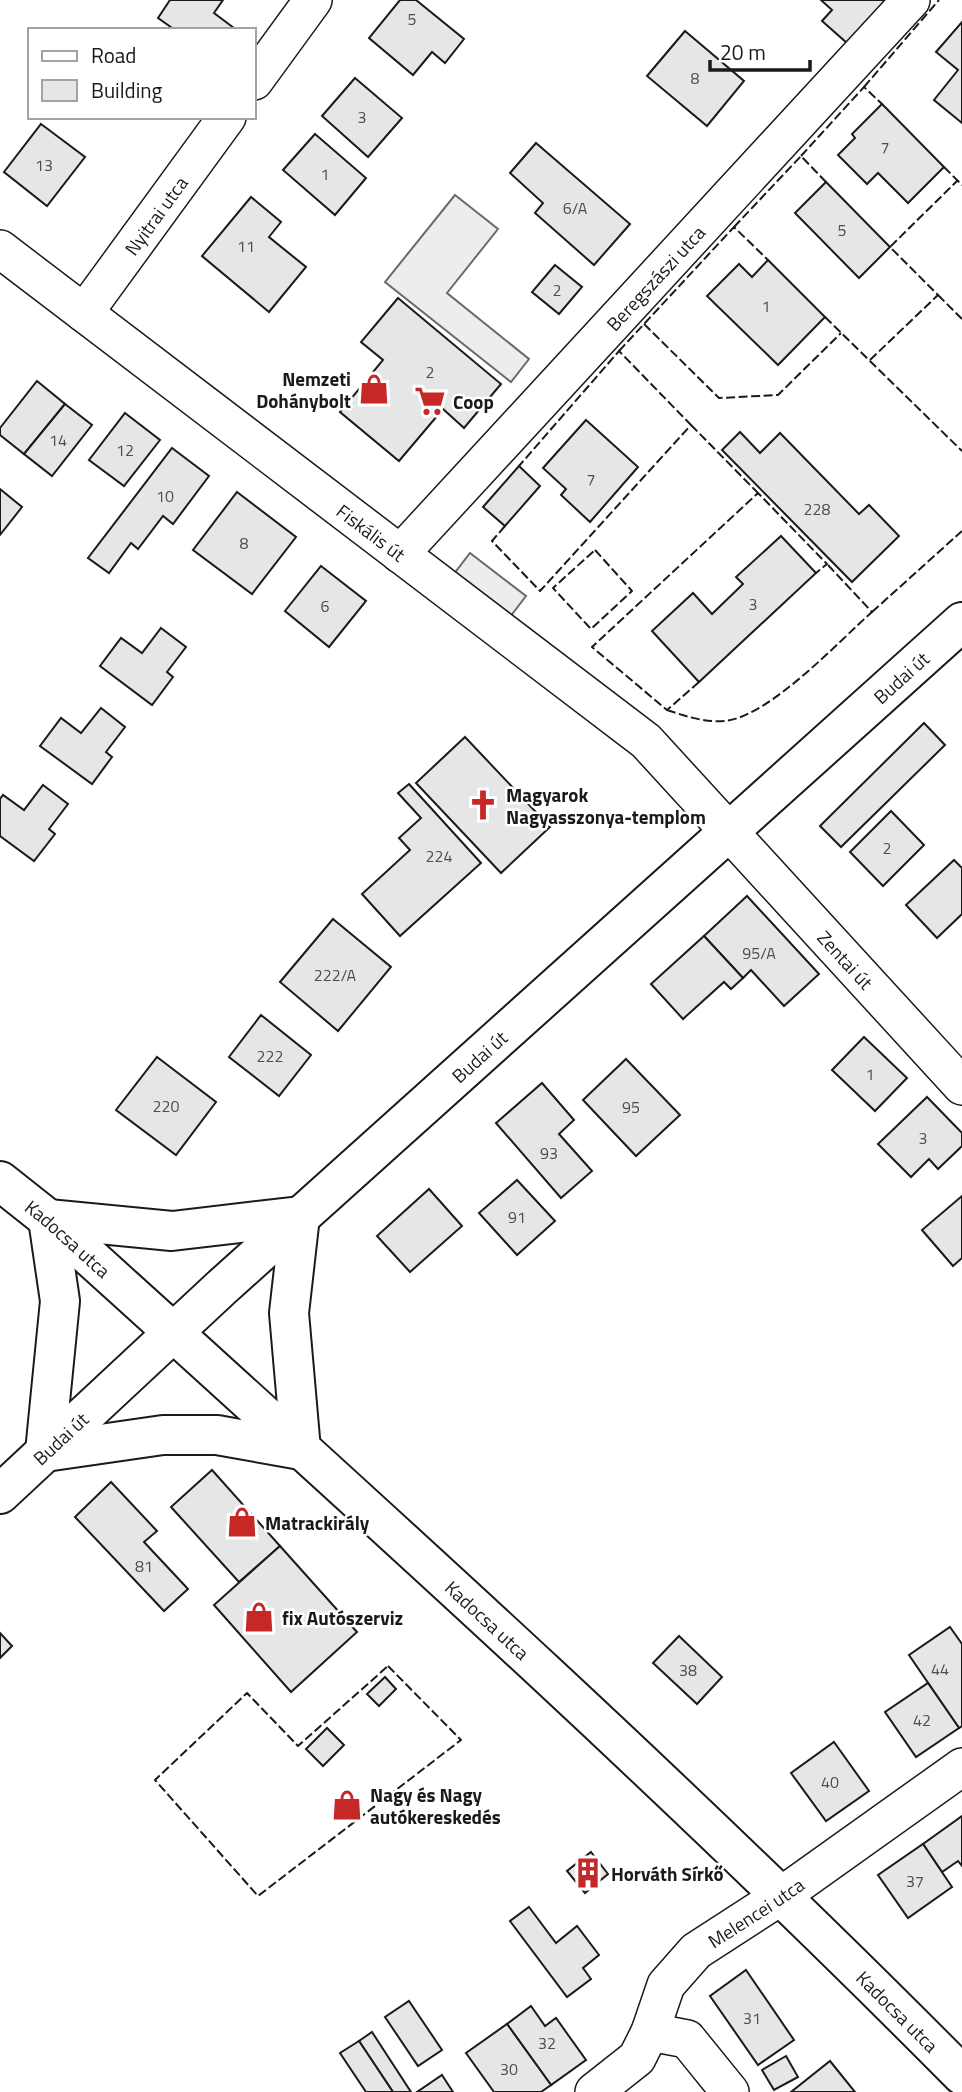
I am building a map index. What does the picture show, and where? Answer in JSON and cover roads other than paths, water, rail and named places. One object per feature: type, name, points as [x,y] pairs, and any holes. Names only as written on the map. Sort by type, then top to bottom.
[{"type":"main road","name":"Budai út","points":[[0,1493],[300,1216],[962,622]]},
{"type":"main road","name":"Kadocsa utca","points":[[0,1181],[48,1219],[507,1638],[781,1896],[962,2075]]},
{"type":"main road","points":[[300,1216],[289,1327],[301,1450],[217,1435],[163,1435],[45,1452],[60,1301],[48,1219],[172,1231],[300,1216]]},
{"type":"street","points":[[256,78],[313,0]]},
{"type":"street","name":"Beregszászi utca","points":[[400,554],[911,0]]},
{"type":"street","name":"Nyitrai utca","points":[[84,313],[226,119]]},
{"type":"street","name":"Fiskális út","points":[[0,249],[646,741],[730,831]]},
{"type":"street","name":"Zentai út","points":[[730,831],[962,1086]]},
{"type":"street","name":"Melencei utca","points":[[594,2092],[637,2058],[650,2032],[666,1985],[696,1951],[781,1896],[962,1767]]},
{"type":"street","points":[[650,2032],[687,2039],[730,2092]]},
{"type":"place","name":"Nemzeti Dohánybolt","points":[[374,389]]},
{"type":"place","name":"Coop","points":[[430,401]]},
{"type":"place","name":"Magyarok Nagyasszonya-templom","points":[[483,805]]},
{"type":"place","name":"Matrackirály","points":[[242,1522]]},
{"type":"place","name":"fix Autószerviz","points":[[259,1617]]},
{"type":"place","name":"Nagy és Nagy autókereskedés","points":[[347,1805]]},
{"type":"place","name":"Horváth Sírkő","points":[[588,1873]]}]
